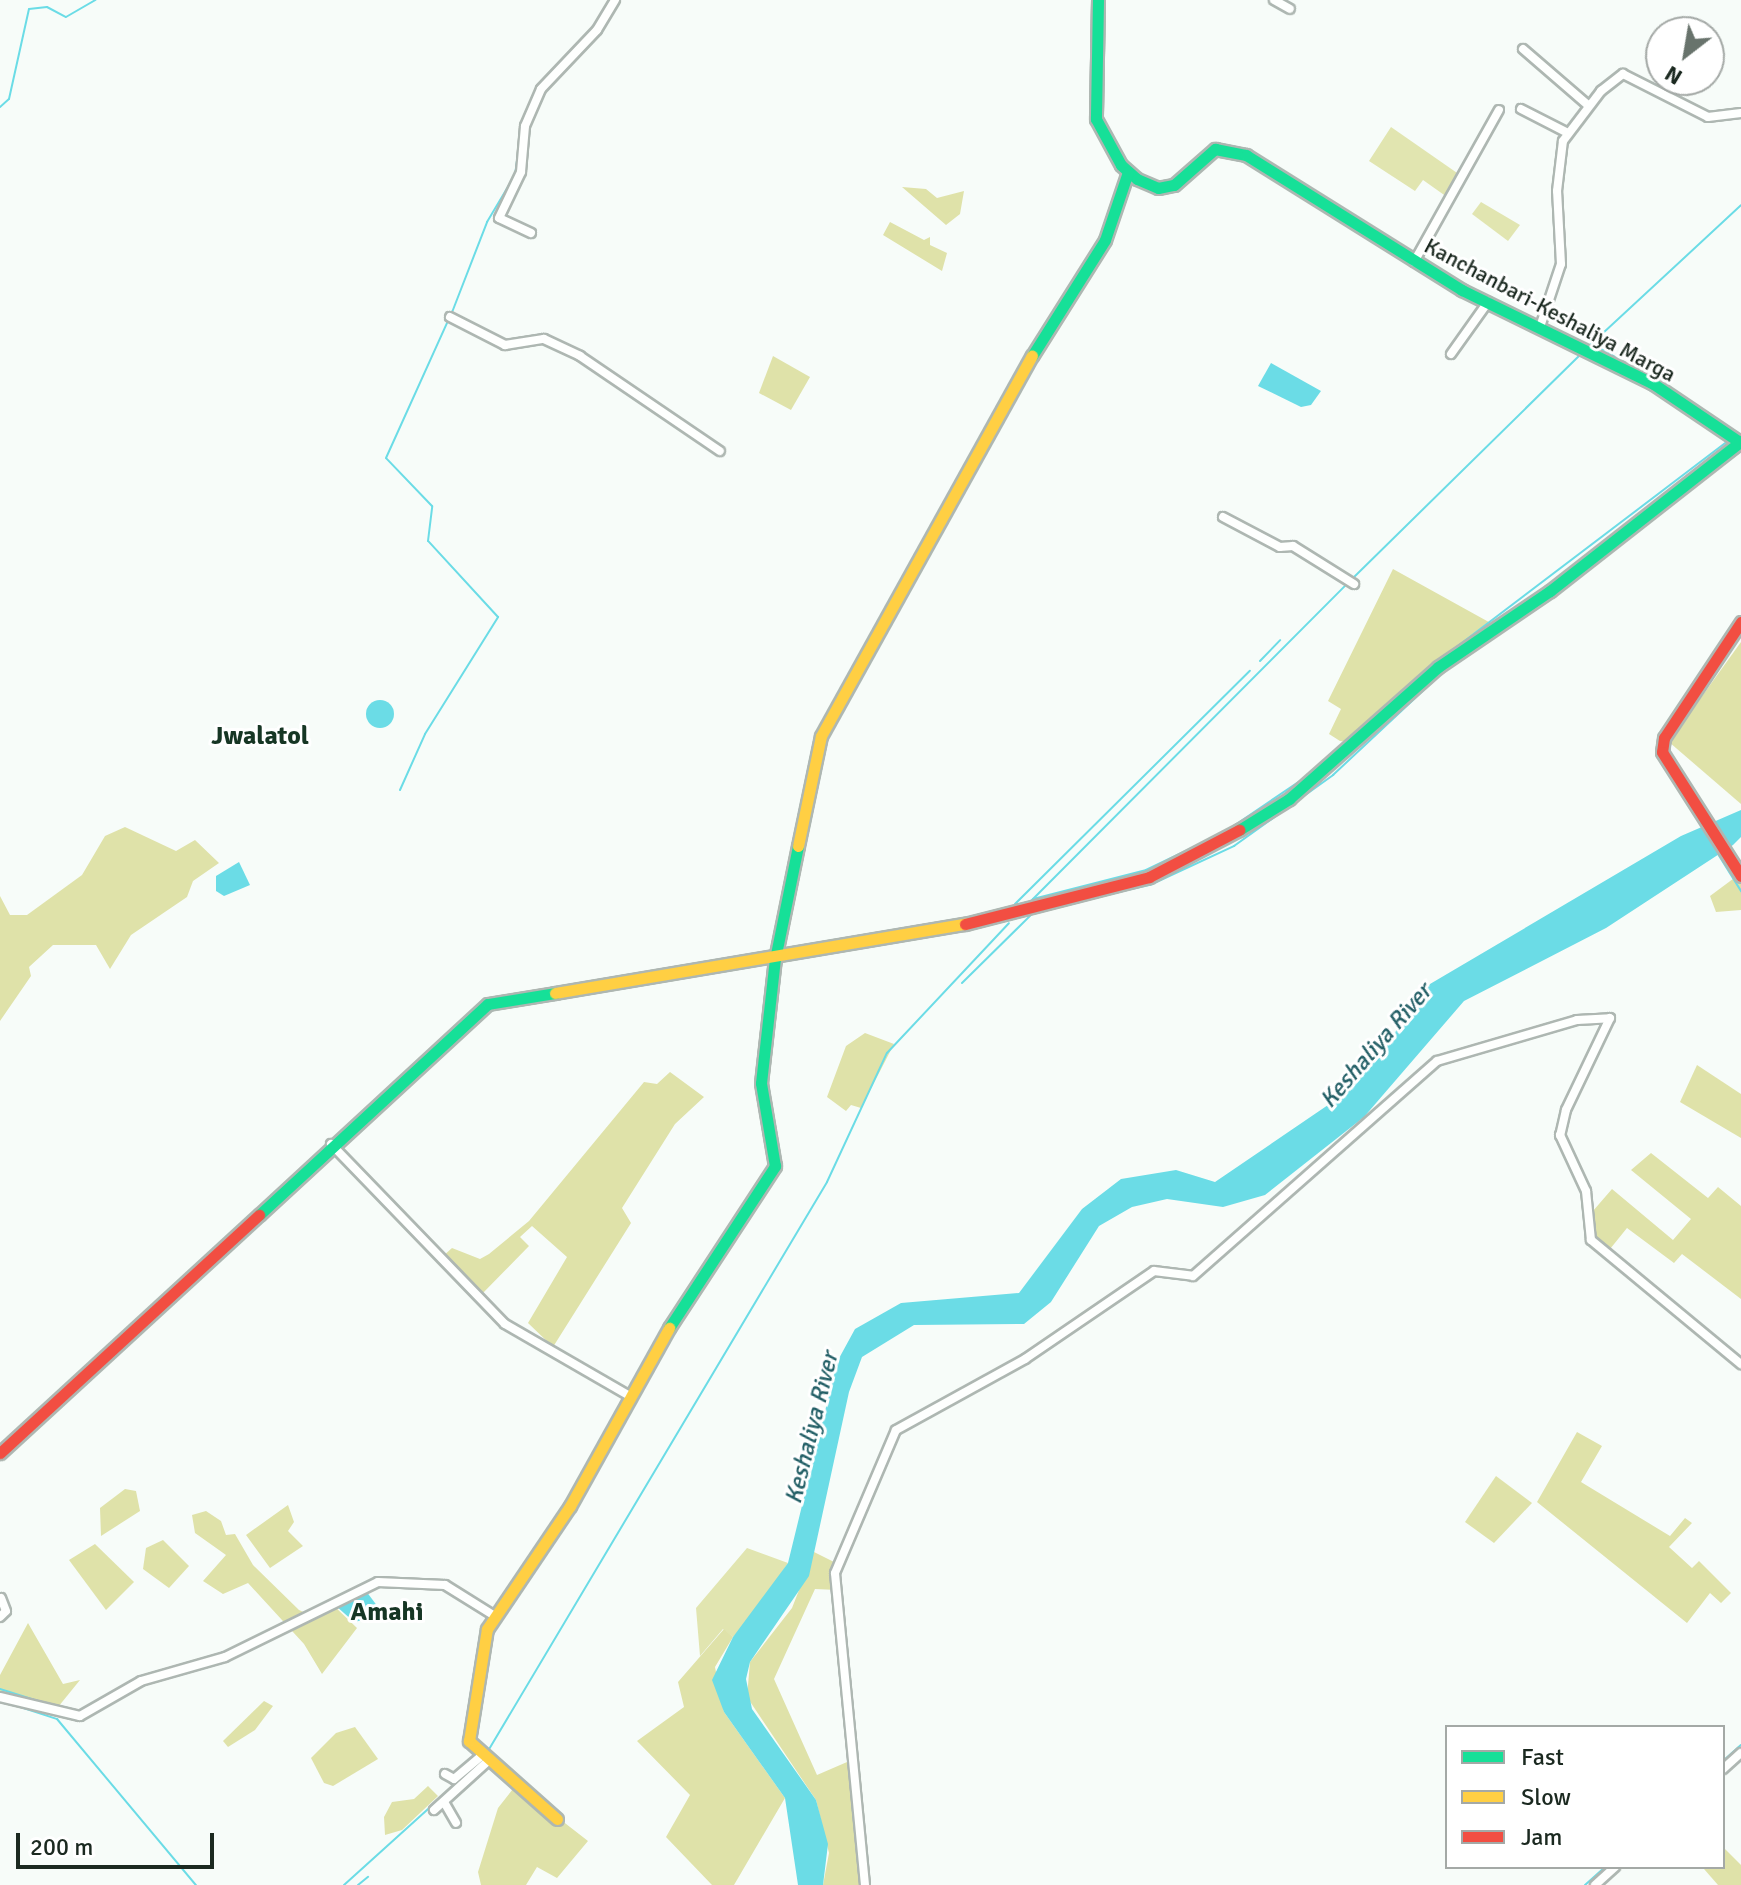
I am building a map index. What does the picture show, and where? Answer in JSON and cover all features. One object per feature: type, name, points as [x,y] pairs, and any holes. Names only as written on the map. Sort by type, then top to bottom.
[{"type":"street","points":[[531,233],[499,218],[521,172],[525,126],[541,89],[597,30],[615,0]]},
{"type":"street","points":[[557,1819],[484,1759],[469,1741],[470,1715],[493,1615],[570,1506],[628,1395],[775,1166],[761,1083],[775,959],[821,736],[966,479],[1011,384],[1061,316],[1105,240],[1128,172],[1096,119],[1098,0]]},
{"type":"street","points":[[1274,0],[1290,9]]},
{"type":"street","points":[[1523,49],[1589,106]]},
{"type":"street","points":[[1541,324],[1560,273],[1557,174],[1568,133],[1589,106],[1623,74],[1708,117],[1741,113]]},
{"type":"street","points":[[1521,109],[1568,133]]},
{"type":"street","points":[[1414,262],[1499,110]]},
{"type":"street","name":"Kanchanbari-Keshaliya Marga","points":[[1128,172],[1158,188],[1174,185],[1223,146],[1414,262],[1652,383],[1741,442]]},
{"type":"street","points":[[1451,354],[1488,302]]},
{"type":"street","points":[[450,317],[505,345],[544,339],[580,356],[720,451]]},
{"type":"street","points":[[0,1453],[331,1144],[488,1004],[775,959],[1028,913],[1050,900],[1149,877],[1231,840],[1326,770],[1438,667],[1550,591],[1741,442]]},
{"type":"street","points":[[1223,517],[1280,547],[1293,546],[1350,581]]},
{"type":"street","points":[[1741,622],[1664,738],[1662,752],[1741,876]]},
{"type":"street","points":[[865,1885],[835,1573],[896,1430],[1025,1359],[1154,1271],[1193,1276],[1437,1061],[1577,1020],[1610,1018],[1566,1110],[1560,1135],[1586,1191],[1591,1240],[1741,1364]]},
{"type":"street","points":[[331,1144],[505,1324],[628,1395]]},
{"type":"street","points":[[0,1697],[80,1716],[141,1681],[225,1657],[378,1582],[445,1585],[493,1615]]},
{"type":"street","points":[[0,1617],[6,1611],[1,1598]]},
{"type":"street","points":[[1725,1767],[1741,1753]]},
{"type":"street","points":[[445,1774],[454,1779],[484,1759]]},
{"type":"street","points":[[434,1810],[484,1759]]},
{"type":"street","points":[[444,1802],[456,1823]]},
{"type":"street","points":[[1595,1885],[1613,1869]]},
{"type":"green space","points":[[1391,127],[1460,175],[1447,197],[1423,180],[1415,191],[1369,161]]},
{"type":"green space","points":[[902,187],[926,189],[937,198],[964,191],[960,214],[946,225]]},
{"type":"green space","points":[[1481,202],[1520,225],[1508,241],[1472,214]]},
{"type":"green space","points":[[890,222],[924,240],[930,237],[930,245],[947,253],[942,271],[883,235]]},
{"type":"green space","points":[[773,356],[810,377],[791,410],[759,393]]},
{"type":"green space","points":[[1393,569],[1496,626],[1354,743],[1340,741],[1329,734],[1341,709],[1328,701]]},
{"type":"green space","points":[[1741,642],[1741,804],[1669,742]]},
{"type":"green space","points":[[125,827],[176,851],[195,840],[219,863],[193,881],[187,897],[131,935],[110,969],[96,945],[53,945],[29,967],[31,976],[0,1021],[0,896],[10,915],[27,915],[82,875],[105,836]]},
{"type":"green space","points":[[1741,873],[1741,910],[1716,912],[1710,896]]},
{"type":"green space","points":[[865,1033],[894,1044],[861,1108],[851,1105],[846,1111],[827,1097],[846,1046]]},
{"type":"green space","points":[[1697,1065],[1741,1094],[1741,1138],[1680,1102]]},
{"type":"green space","points":[[670,1072],[704,1097],[675,1124],[622,1208],[631,1223],[553,1347],[528,1323],[567,1257],[532,1226],[520,1237],[529,1246],[481,1295],[442,1257],[452,1248],[480,1259],[489,1254],[529,1221],[644,1082],[657,1084]]},
{"type":"green space","points":[[1651,1153],[1708,1198],[1718,1187],[1741,1206],[1741,1299],[1682,1254],[1674,1263],[1627,1228],[1606,1254],[1591,1240],[1586,1219],[1612,1189],[1673,1240],[1691,1219],[1631,1170]]},
{"type":"green space","points":[[1577,1432],[1602,1446],[1581,1482],[1670,1536],[1685,1518],[1692,1523],[1669,1547],[1692,1568],[1699,1561],[1731,1593],[1721,1603],[1710,1593],[1687,1623],[1537,1502]]},
{"type":"green space","points":[[1496,1476],[1532,1503],[1494,1543],[1465,1522]]},
{"type":"green space","points":[[125,1489],[136,1491],[140,1511],[101,1536],[100,1508]]},
{"type":"green space","points":[[288,1505],[294,1522],[288,1531],[303,1546],[270,1568],[246,1535]]},
{"type":"green space","points":[[206,1511],[221,1521],[226,1535],[235,1534],[253,1565],[299,1610],[310,1615],[332,1604],[357,1628],[322,1674],[304,1644],[248,1583],[223,1594],[203,1581],[226,1555],[195,1533],[192,1515]]},
{"type":"green space","points":[[163,1540],[189,1566],[169,1588],[143,1569],[146,1548]]},
{"type":"green space","points":[[95,1544],[134,1582],[106,1610],[69,1560]]},
{"type":"green space","points":[[747,1548],[788,1563],[749,1621],[733,1637],[723,1629],[700,1656],[696,1608]]},
{"type":"green space","points":[[814,1552],[834,1562],[843,1558],[837,1590],[815,1589],[774,1679],[817,1775],[854,1759],[865,1885],[823,1885],[829,1853],[816,1800],[747,1697],[750,1662],[792,1608]]},
{"type":"green space","points":[[28,1623],[63,1684],[80,1680],[54,1712],[0,1697],[0,1675]]},
{"type":"green space","points":[[724,1629],[733,1637],[715,1667],[724,1712],[785,1798],[734,1885],[712,1885],[666,1837],[690,1795],[637,1741],[684,1707],[678,1682]]},
{"type":"green space","points":[[264,1701],[273,1706],[255,1730],[228,1747],[223,1741]]},
{"type":"green space","points":[[355,1727],[378,1759],[333,1786],[324,1783],[311,1758],[336,1733]]},
{"type":"green space","points":[[516,1785],[588,1841],[557,1878],[537,1867],[526,1885],[481,1885],[478,1872],[498,1808]]},
{"type":"green space","points":[[428,1786],[438,1796],[402,1830],[385,1835],[384,1817],[392,1802],[414,1799]]},
{"type":"green space","points":[[1725,1849],[1741,1865],[1741,1885],[1718,1885],[1704,1869],[1725,1869]]},
{"type":"water","points":[[1271,363],[1321,391],[1311,405],[1301,407],[1258,386]]},
{"type":"water","points":[[380,700],[390,704],[394,714],[390,724],[380,728],[370,724],[366,714],[370,704]]},
{"type":"water","points":[[1741,810],[1741,837],[1733,845],[1606,928],[1464,1001],[1364,1117],[1265,1195],[1223,1207],[1167,1199],[1132,1207],[1099,1226],[1051,1302],[1024,1324],[914,1325],[862,1357],[849,1392],[809,1576],[750,1662],[746,1679],[752,1709],[816,1800],[828,1844],[823,1885],[798,1885],[785,1798],[724,1712],[712,1680],[733,1637],[788,1563],[837,1362],[855,1329],[901,1303],[1019,1293],[1082,1209],[1121,1179],[1176,1170],[1215,1182],[1328,1105],[1378,1056],[1430,984],[1681,836]]},
{"type":"water","points":[[239,862],[250,885],[224,896],[216,891],[216,876]]},
{"type":"water","points":[[366,1591],[378,1607],[368,1619],[354,1622],[335,1605]]},
{"type":"waterway","points":[[0,107],[9,99],[29,9],[47,7],[66,17],[96,0]]},
{"type":"waterway","points":[[451,315],[487,222],[515,175],[520,140]]},
{"type":"waterway","points":[[1589,346],[1741,205]]},
{"type":"waterway","points":[[400,790],[425,734],[498,617],[428,541],[432,506],[386,458],[448,321]]},
{"type":"waterway","points":[[1598,347],[1676,392]]},
{"type":"waterway","points":[[1351,580],[1580,355]]},
{"type":"waterway","points":[[1446,655],[1727,442],[1704,424]]},
{"type":"waterway","points":[[1728,427],[1737,433]]},
{"type":"waterway","points":[[1044,909],[1150,885],[1234,846],[1333,775],[1441,674],[1740,452]]},
{"type":"waterway","points":[[1026,906],[1346,585]]},
{"type":"waterway","points":[[1260,661],[1280,640]]},
{"type":"waterway","points":[[1386,706],[1429,668]]},
{"type":"waterway","points":[[1015,904],[1250,671]]},
{"type":"waterway","points":[[1235,825],[1306,777]]},
{"type":"waterway","points":[[1033,899],[1146,870],[1223,833]]},
{"type":"waterway","points":[[1718,854],[1741,891]]},
{"type":"waterway","points":[[962,983],[1031,915]]},
{"type":"waterway","points":[[485,1756],[827,1182],[887,1053],[1009,923]]},
{"type":"waterway","points":[[0,1689],[60,1708]]},
{"type":"waterway","points":[[5,1702],[57,1719],[196,1885]]},
{"type":"waterway","points":[[1725,1759],[1741,1745]]},
{"type":"waterway","points":[[344,1885],[477,1765]]},
{"type":"waterway","points":[[1585,1885],[1603,1869]]},
{"type":"waterway","points":[[358,1885],[368,1877]]},
{"type":"traffic: fast","points":[[1098,0],[1096,119],[1121,165],[1137,179],[1158,188],[1174,185],[1215,149],[1246,155],[1462,290],[1652,383],[1741,443]]},
{"type":"traffic: fast","points":[[1032,356],[1105,240],[1128,172]]},
{"type":"traffic: fast","points":[[1239,830],[1289,799],[1438,667],[1550,591],[1741,441]]},
{"type":"traffic: fast","points":[[669,1328],[775,1166],[761,1083],[775,959],[798,846]]},
{"type":"traffic: fast","points":[[259,1215],[488,1004],[555,993]]},
{"type":"traffic: slow","points":[[798,846],[821,736],[1032,356]]},
{"type":"traffic: slow","points":[[555,993],[965,924]]},
{"type":"traffic: slow","points":[[557,1819],[469,1741],[487,1629],[570,1506],[669,1328]]},
{"type":"traffic: jam","points":[[1741,622],[1664,738],[1662,752],[1741,876]]},
{"type":"traffic: jam","points":[[965,924],[1149,877],[1239,830]]},
{"type":"traffic: jam","points":[[0,1453],[259,1215]]},
{"type":"district","name":"Jwalatol","points":[[260,737]]},
{"type":"district","name":"Amahi","points":[[387,1613]]},
{"type":"water label","name":"Keshaliya River","points":[[1376,1046]]},
{"type":"water label","name":"Keshaliya River","points":[[812,1428]]}]
